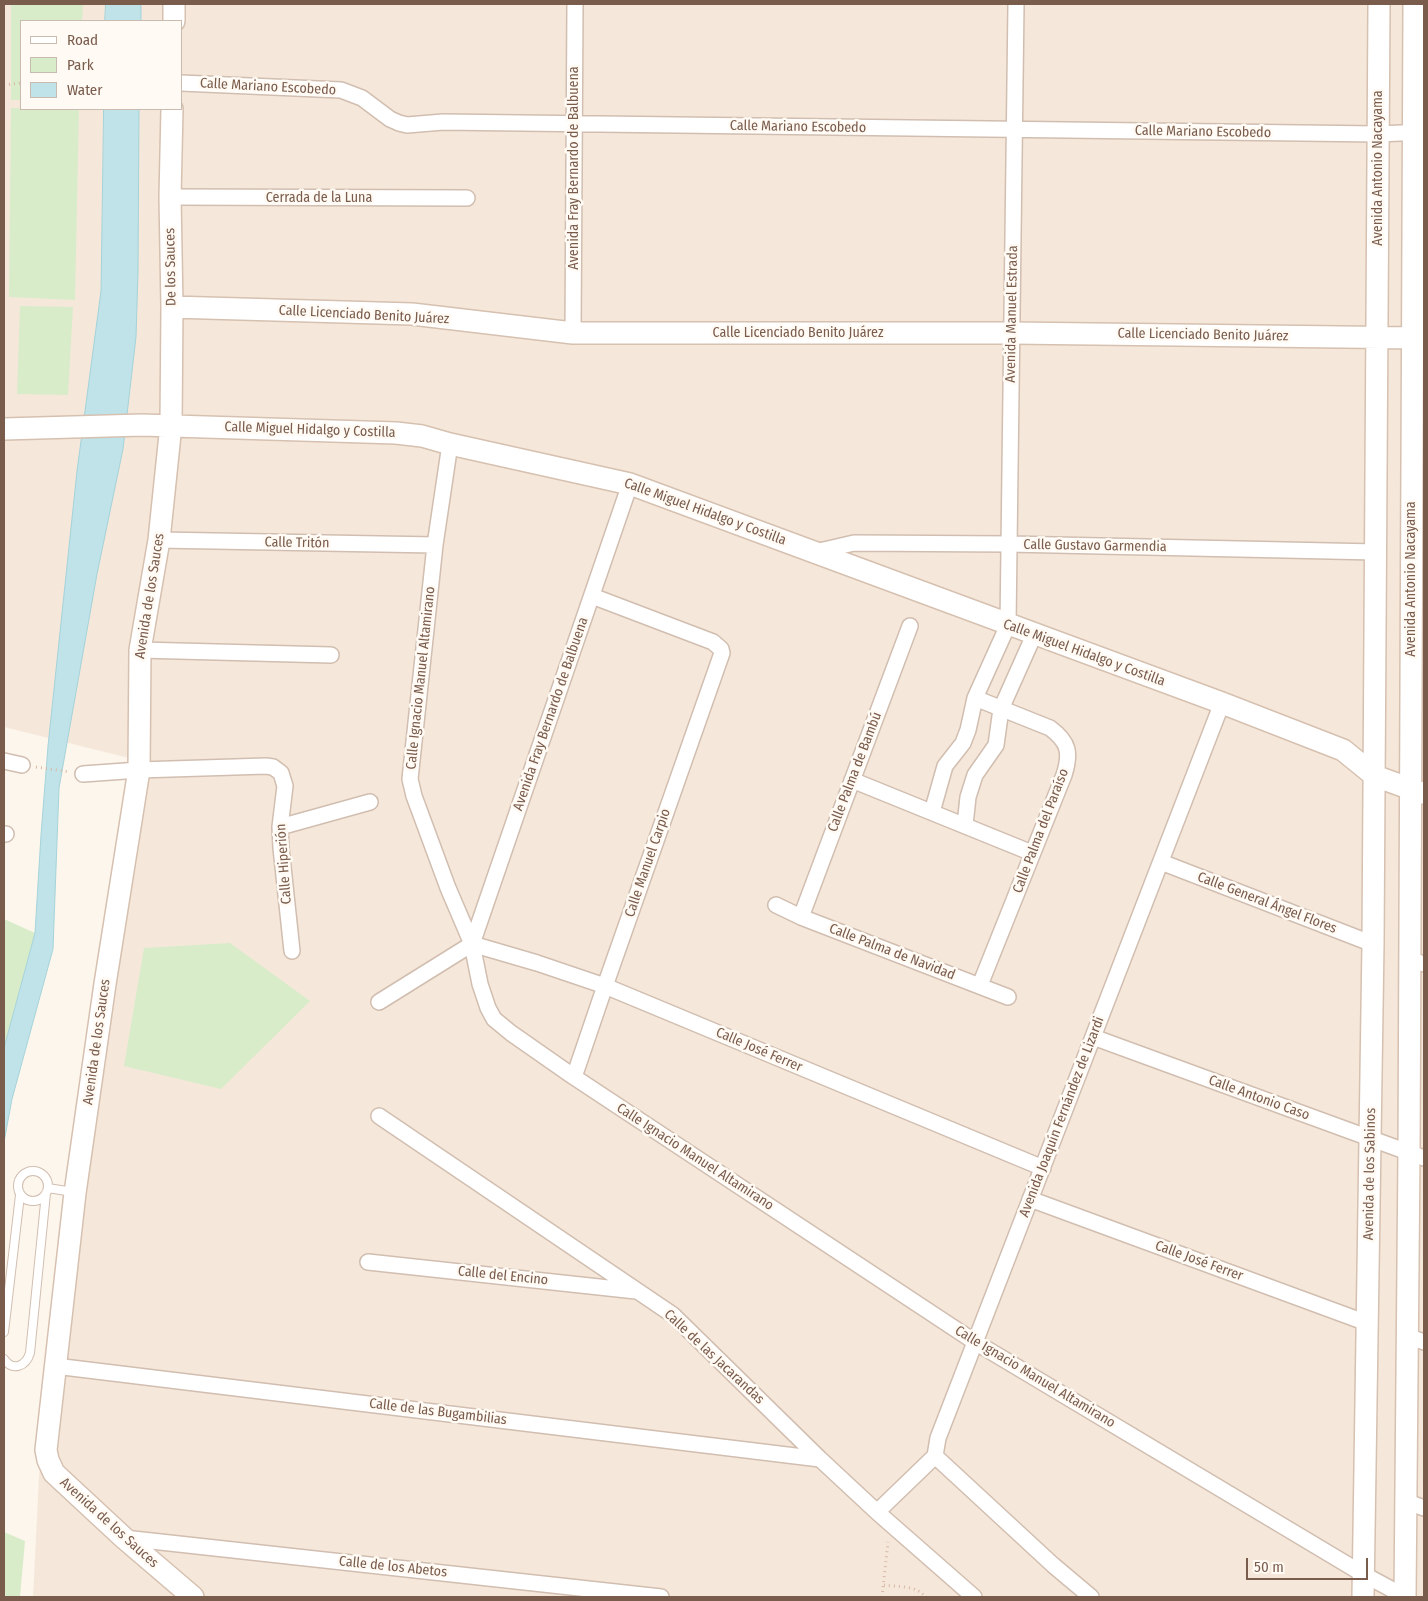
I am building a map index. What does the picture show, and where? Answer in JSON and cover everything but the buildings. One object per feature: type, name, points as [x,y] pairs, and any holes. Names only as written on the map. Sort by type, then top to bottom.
[{"type":"main road","points":[[174,4],[174,20]]},
{"type":"main road","name":"Avenida Antonio Nacayama","points":[[1375,752],[1379,4]]},
{"type":"main road","name":"Avenida Antonio Nacayama","points":[[1414,4],[1419,132],[1417,757]]},
{"type":"main road","name":"De los Sauces","points":[[171,426],[172,307],[170,197],[172,110]]},
{"type":"main road","name":"Calle Licenciado Benito Juárez","points":[[172,307],[412,314],[573,333],[1012,333],[1418,338]]},
{"type":"main road","name":"Calle Miguel Hidalgo y Costilla","points":[[4,429],[142,425],[396,433],[422,436],[630,484],[1222,703],[1343,750],[1417,757]]},
{"type":"main road","name":"Avenida de los Sauces","points":[[171,426],[159,540],[140,650],[139,770],[105,984],[75,1193],[46,1450],[49,1464],[54,1473],[124,1538],[193,1597]]},
{"type":"main road","name":"Calle Miguel Hidalgo y Costilla","points":[[1343,750],[1374,776],[1417,791]]},
{"type":"main road","name":"Avenida de los Sabinos","points":[[1362,1597],[1371,1139],[1375,752]]},
{"type":"main road","points":[[1405,1597],[1415,1504],[1417,757]]},
{"type":"street","name":"Avenida Fray Bernardo de Balbuena","points":[[573,333],[575,4]]},
{"type":"street","name":"Avenida Manuel Estrada","points":[[1008,625],[1016,4]]},
{"type":"street","name":"Calle Mariano Escobedo","points":[[182,83],[341,90],[362,98],[390,119],[407,125],[443,122],[1378,134],[1419,132]]},
{"type":"street","name":"Cerrada de la Luna","points":[[170,197],[467,198]]},
{"type":"street","name":"Calle Ignacio Manuel Altamirano","points":[[450,444],[435,545],[410,779],[414,796],[448,888],[472,944],[484,996],[494,1018],[511,1034],[574,1078],[975,1342],[1363,1574],[1405,1597]]},
{"type":"street","name":"Avenida Fray Bernardo de Balbuena","points":[[472,944],[630,484]]},
{"type":"street","name":"Calle Tritón","points":[[159,540],[435,545]]},
{"type":"street","name":"Calle Gustavo Garmendia","points":[[815,552],[854,543],[1009,544],[1376,552]]},
{"type":"street","name":"Calle Manuel Carpio","points":[[574,1078],[722,654],[721,649],[713,642],[592,596]]},
{"type":"street","points":[[932,812],[945,766],[963,743],[975,698],[1008,625]]},
{"type":"street","name":"Calle Palma de Bambú","points":[[801,918],[910,626]]},
{"type":"street","points":[[965,825],[971,786],[978,769],[996,745],[1001,709],[1034,635]]},
{"type":"street","points":[[140,650],[331,655]]},
{"type":"street","name":"Calle Palma del Paraíso","points":[[975,698],[1050,728],[1060,735],[1067,749],[1067,767],[980,985]]},
{"type":"street","name":"Avenida Joaquín Fernández de Lizardi","points":[[936,1456],[938,1438],[1222,703]]},
{"type":"street","points":[[4,761],[22,765]]},
{"type":"street","name":"Calle Hiperión","points":[[139,770],[266,766],[273,767],[281,773],[285,782],[280,827],[292,951]]},
{"type":"street","points":[[83,774],[139,770]]},
{"type":"street","points":[[852,780],[1032,853]]},
{"type":"street","points":[[280,827],[370,802]]},
{"type":"street","name":"Calle General Ángel Flores","points":[[1161,862],[1373,944]]},
{"type":"street","name":"Calle Palma de Navidad","points":[[776,905],[801,918],[1008,997]]},
{"type":"street","points":[[379,1002],[472,944]]},
{"type":"street","name":"Calle José Ferrer","points":[[472,944],[537,962],[605,986],[1043,1168]]},
{"type":"street","name":"Calle Antonio Caso","points":[[1093,1037],[1416,1155]]},
{"type":"street","name":"Calle de las Jacarandas","points":[[379,1116],[673,1315],[820,1459],[890,1524],[974,1597]]},
{"type":"street","name":"Calle José Ferrer","points":[[1030,1199],[1367,1323]]},
{"type":"street","name":"Calle del Encino","points":[[368,1262],[637,1291]]},
{"type":"street","name":"Calle de las Bugambilias","points":[[55,1366],[820,1459]]},
{"type":"street","points":[[877,1512],[936,1456],[1053,1565],[1091,1597]]},
{"type":"street","name":"Calle de los Abetos","points":[[124,1538],[661,1597]]},
{"type":"lane","points":[[4,1332],[20,1195],[18,1189],[20,1178],[24,1173],[35,1170],[45,1177],[48,1182],[30,1353],[28,1359],[20,1366],[12,1366],[5,1362],[4,1359]]},
{"type":"lane","points":[[47,1191],[75,1193]]},
{"type":"lane","points":[[20,1195],[25,1199],[36,1200],[42,1198],[47,1191]]},
{"type":"path","points":[[4,85],[20,83]]},
{"type":"path","points":[[22,765],[83,774]]},
{"type":"path","points":[[882,1597],[890,1524]]},
{"type":"path","points":[[884,1585],[914,1589],[925,1597]]},
{"type":"shaded area","points":[[4,4],[1424,4],[1424,1597],[33,1597],[39,1476],[129,758],[4,727]]},
{"type":"green space","points":[[11,4],[83,4],[82,20],[20,20],[20,100],[11,100]]},
{"type":"green space","points":[[11,108],[20,108],[20,110],[79,110],[75,300],[9,297]]},
{"type":"green space","points":[[20,306],[73,307],[68,395],[17,394]]},
{"type":"green space","points":[[4,919],[35,933],[4,1048]]},
{"type":"green space","points":[[230,943],[310,1001],[221,1089],[124,1066],[144,948]]},
{"type":"green space","points":[[4,1532],[25,1541],[20,1597],[4,1597]]},
{"type":"water","points":[[106,4],[141,4],[141,20],[105,20]]},
{"type":"water","points":[[104,110],[139,110],[136,337],[123,449],[97,574],[59,788],[53,949],[12,1099],[4,1142],[4,1048],[35,933],[48,746],[77,471],[101,291]]}]
